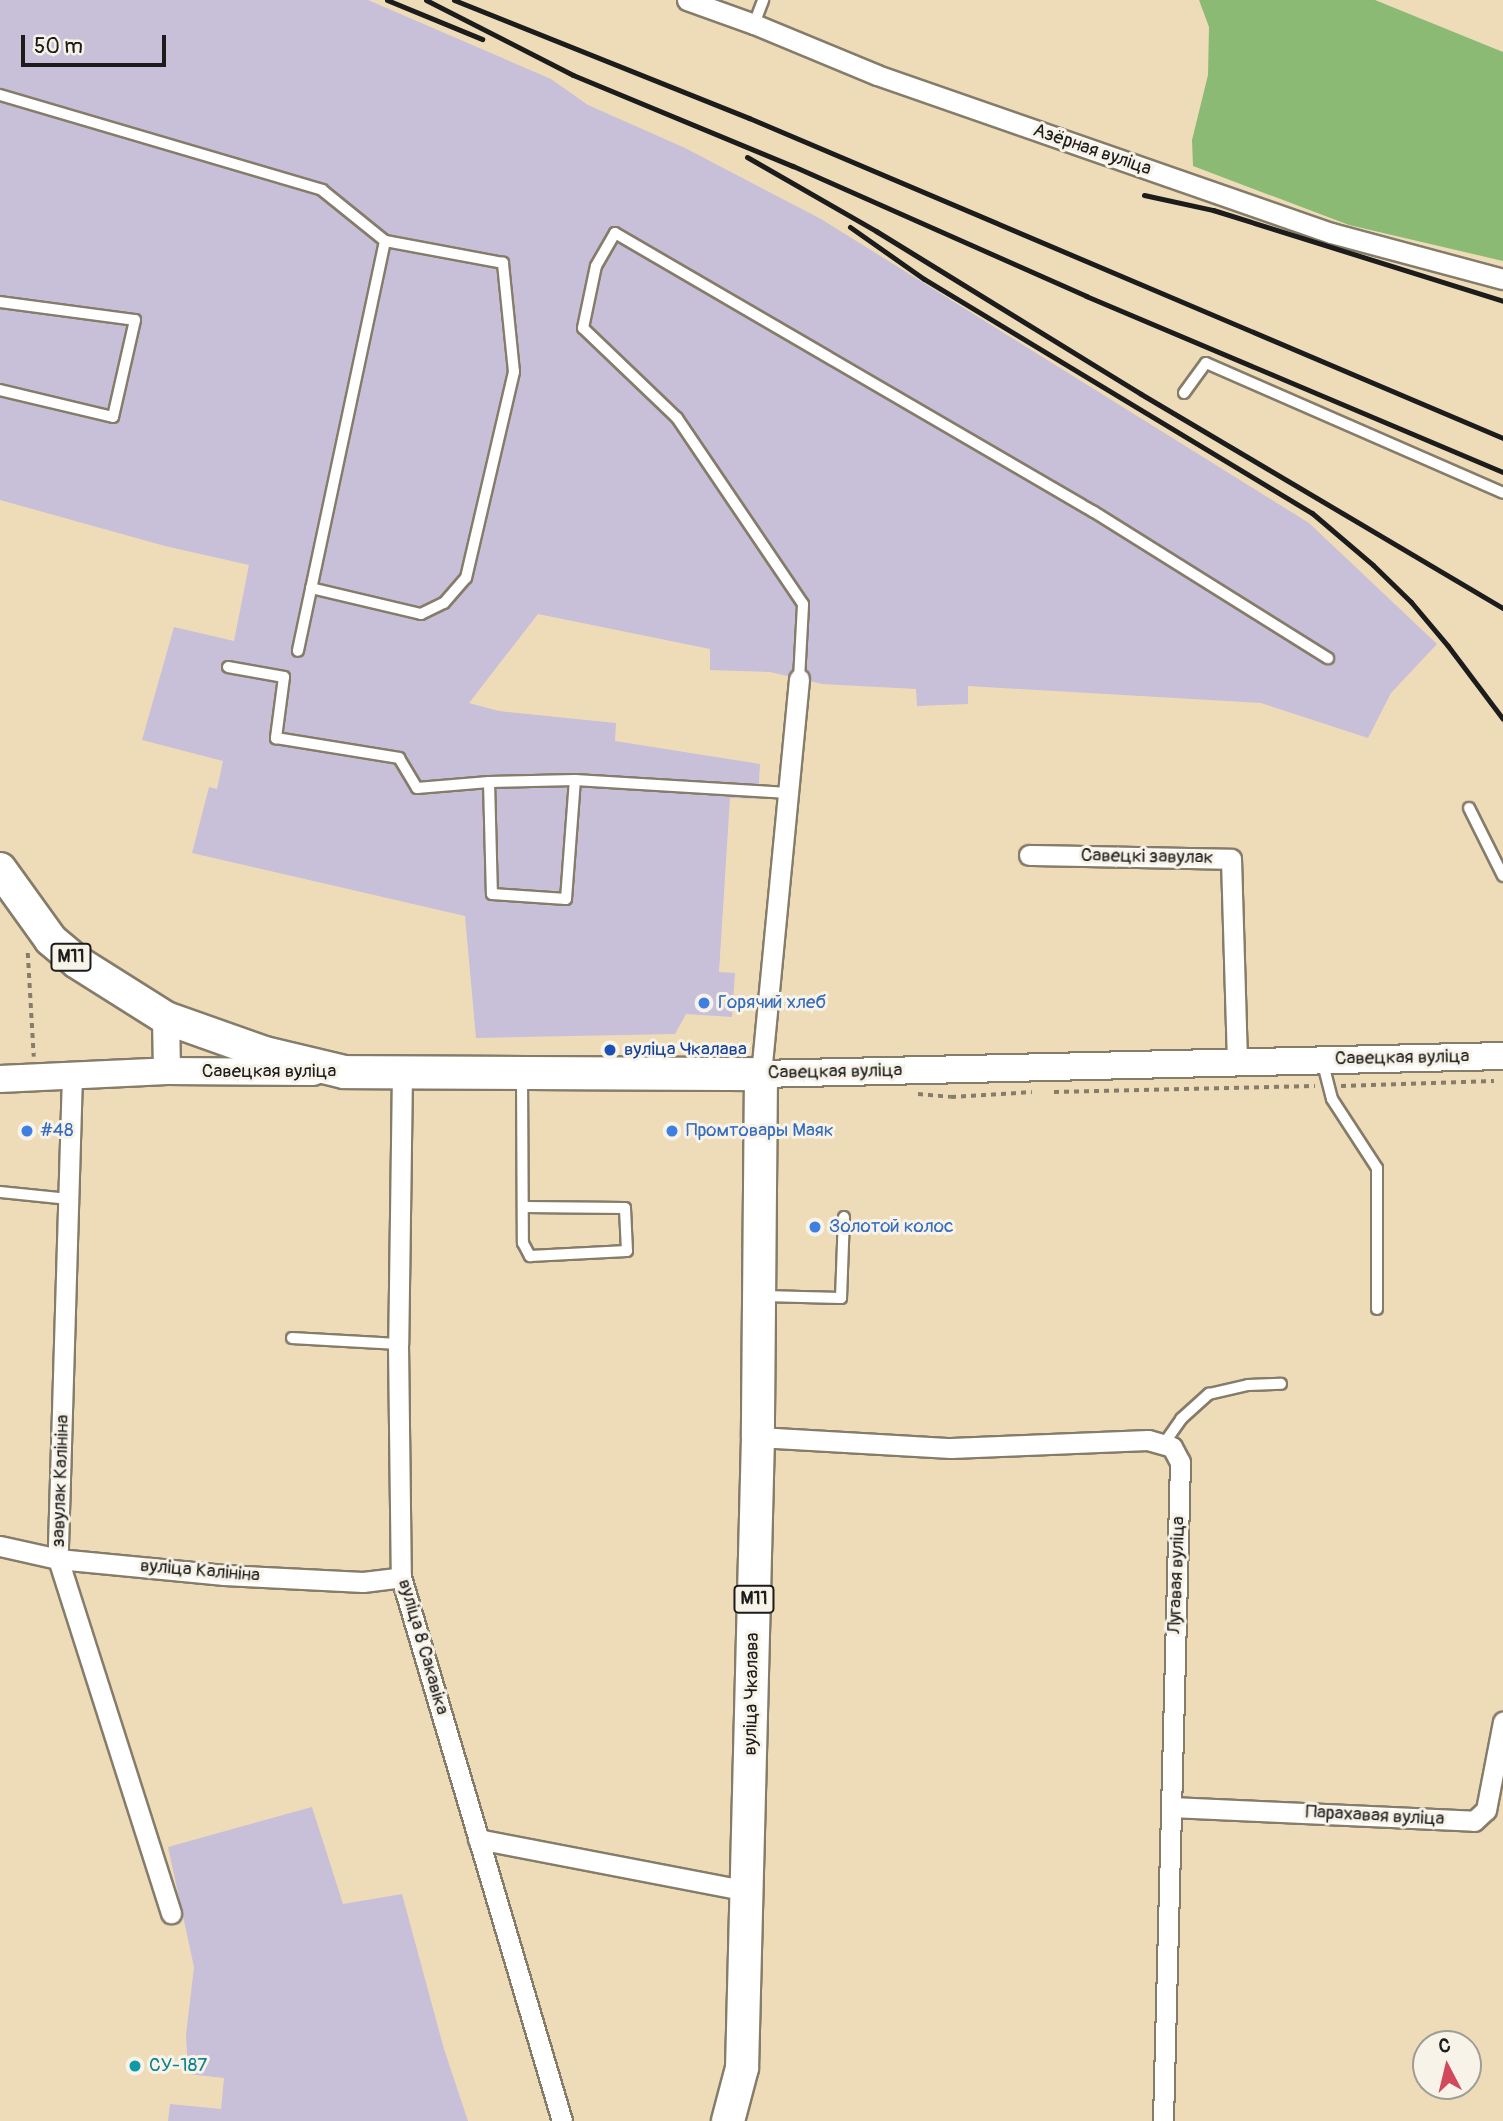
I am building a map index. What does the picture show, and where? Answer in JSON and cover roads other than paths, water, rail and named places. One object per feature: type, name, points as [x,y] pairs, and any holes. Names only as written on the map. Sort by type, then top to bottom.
[{"type":"highway","name":"М11","points":[[0,869],[44,931],[77,962],[166,1018],[265,1053],[344,1072]]},
{"type":"highway","name":"Савецкая вуліца","points":[[344,1072],[761,1074]]},
{"type":"highway","name":"вуліца Чкалава","points":[[727,2121],[742,2068],[758,1437],[761,1074]]},
{"type":"main road","points":[[166,1018],[167,1071]]},
{"type":"main road","name":"Савецкая вуліца","points":[[761,1074],[1503,1056]]},
{"type":"main road","name":"Савецкая вуліца","points":[[0,1079],[167,1071],[344,1072]]},
{"type":"street","name":"Азёрная вуліца","points":[[687,0],[754,24],[877,75],[1331,233],[1503,279]]},
{"type":"street","name":"вуліца Чкалава","points":[[761,1074],[799,679]]},
{"type":"street","name":"Савецкі завулак","points":[[1029,855],[1231,859],[1237,1062]]},
{"type":"street","name":"вуліца 8 Сакавіка","points":[[402,1072],[398,1344],[401,1577],[562,2121]]},
{"type":"street","name":"завулак Калініна","points":[[72,1074],[58,1559],[171,1913]]},
{"type":"street","points":[[758,1437],[951,1448],[1148,1440],[1163,1445]]},
{"type":"street","name":"Лугавая вуліца","points":[[1163,1445],[1172,1447],[1180,1462],[1163,2121]]},
{"type":"street","name":"вуліца Калініна","points":[[0,1546],[58,1559],[224,1575],[363,1581],[401,1577]]},
{"type":"street","name":"Парахавая вуліца","points":[[1171,1807],[1474,1821],[1486,1810],[1503,1722]]},
{"type":"street","points":[[478,1839],[747,1891]]},
{"type":"lane","points":[[754,24],[764,0]]},
{"type":"lane","points":[[0,95],[322,190],[386,241],[503,263],[514,372],[466,578],[444,603],[421,614],[311,588]]},
{"type":"lane","points":[[799,679],[803,604],[677,418],[583,328],[596,266],[615,233],[1094,512],[1328,658]]},
{"type":"lane","points":[[298,651],[386,241]]},
{"type":"lane","points":[[0,302],[135,320],[113,417],[0,390]]},
{"type":"lane","points":[[1184,393],[1206,363],[1503,493]]},
{"type":"lane","points":[[228,667],[284,677],[276,738],[399,758],[417,788],[489,782],[575,780],[789,793]]},
{"type":"lane","points":[[489,782],[492,894],[566,899],[575,780]]},
{"type":"lane","points":[[1469,808],[1503,876]]},
{"type":"lane","points":[[1322,1060],[1332,1099],[1377,1168],[1377,1310]]},
{"type":"lane","points":[[521,1071],[525,1206],[523,1244],[530,1256],[627,1251],[625,1208],[525,1206]]},
{"type":"lane","points":[[0,1192],[69,1199]]},
{"type":"lane","points":[[759,1296],[842,1298],[844,1217]]},
{"type":"lane","points":[[292,1338],[398,1344]]},
{"type":"lane","points":[[1163,1445],[1181,1419],[1209,1394],[1248,1385],[1281,1384]]},
{"type":"railway","points":[[387,0],[482,39]]},
{"type":"railway","points":[[426,0],[573,75],[793,166],[1086,296],[1503,472]]},
{"type":"railway","points":[[454,0],[749,118],[1503,438]]},
{"type":"railway","points":[[747,157],[876,231],[1141,394],[1503,608]]},
{"type":"railway","points":[[1144,195],[1213,210],[1503,301]]},
{"type":"railway","points":[[850,227],[924,279],[1312,513],[1373,565],[1411,602],[1503,719]]},
{"type":"place","name":"Горячий хлеб","points":[[704,1003]]},
{"type":"place","name":"вуліца Чкалава","points":[[610,1050]]},
{"type":"place","name":"#48","points":[[27,1131]]},
{"type":"place","name":"Промтовары Маяк","points":[[672,1131]]},
{"type":"place","name":"Золотой колос","points":[[815,1227]]},
{"type":"place","name":"СУ-187","points":[[135,2066]]}]
